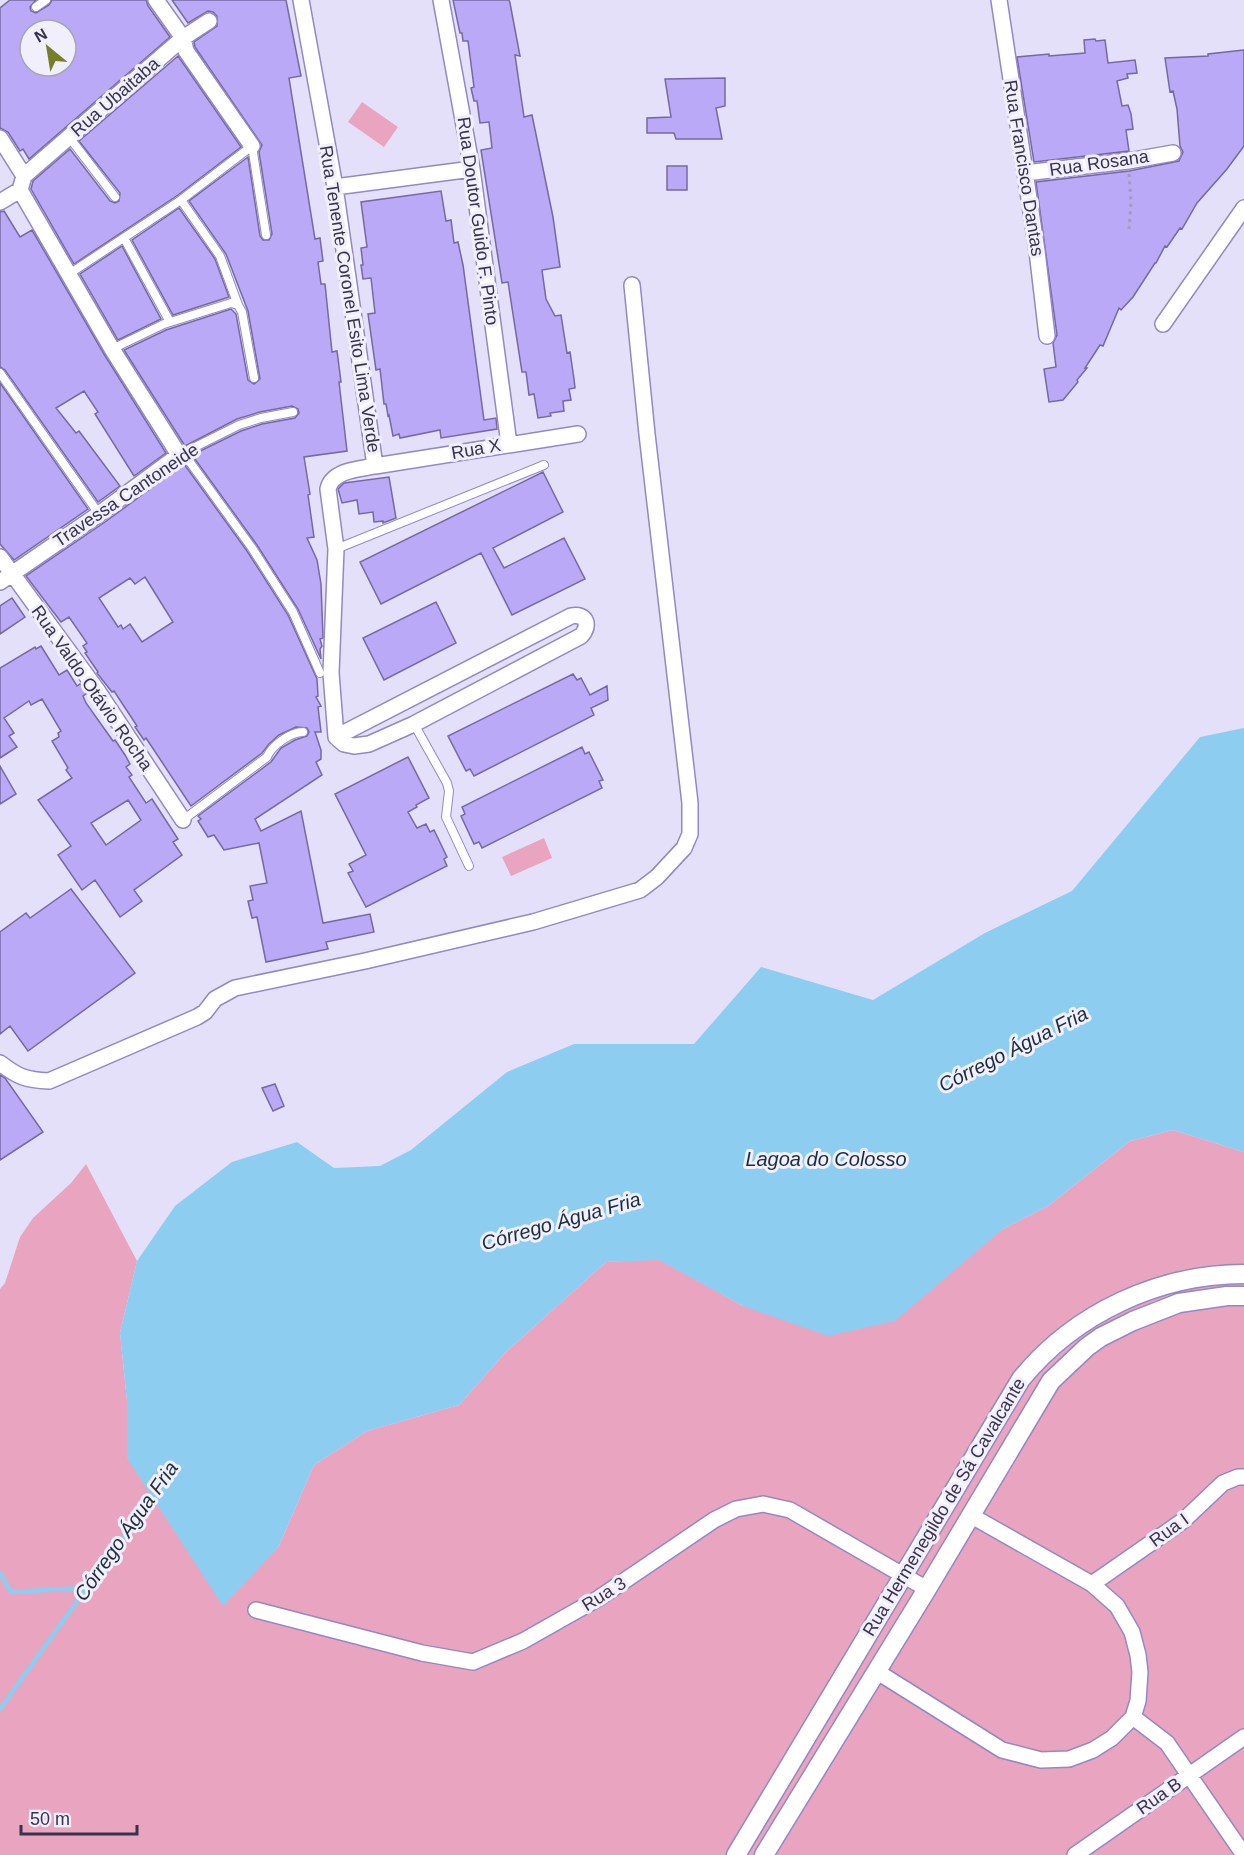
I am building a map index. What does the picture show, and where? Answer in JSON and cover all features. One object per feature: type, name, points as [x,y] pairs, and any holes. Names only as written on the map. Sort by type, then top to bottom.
[{"type":"street","points":[[156,0],[183,38],[186,51],[252,146]]},
{"type":"street","name":"Rua Tenente Coronel Esito Lima Verde","points":[[301,0],[335,187],[375,466],[339,475],[329,483],[328,489],[336,549],[326,673],[336,737]]},
{"type":"street","name":"Rua Doutor Guido F. Pinto","points":[[441,0],[472,169],[509,444]]},
{"type":"street","name":"Rua Francisco Dantas","points":[[999,0],[1037,251],[1047,336]]},
{"type":"street","name":"Rua Ubaitaba","points":[[0,202],[69,137],[183,38],[209,21]]},
{"type":"street","points":[[0,138],[69,274],[112,349],[179,455]]},
{"type":"street","name":"Rua Rosana","points":[[1024,173],[1128,161],[1173,153]]},
{"type":"street","points":[[335,187],[472,169]]},
{"type":"street","points":[[1163,324],[1244,208]]},
{"type":"street","points":[[0,1062],[17,1076],[30,1080],[49,1081],[197,1017],[205,1012],[215,999],[235,988],[365,962],[533,922],[622,897],[640,890],[649,883],[684,848],[690,834],[690,802],[632,285]]},
{"type":"street","name":"Rua X","points":[[375,466],[578,434]]},
{"type":"street","name":"Travessa Cantoneide","points":[[6,578],[179,455]]},
{"type":"street","name":"Rua Valdo Otávio Rocha","points":[[0,557],[6,578],[97,690],[183,820]]},
{"type":"street","points":[[578,614],[584,617],[587,624],[581,636],[414,724],[369,744],[354,746],[344,744],[336,737],[571,616],[578,614]]},
{"type":"street","name":"Rua Hermenegildo de Sá Cavalcante","points":[[736,1855],[1021,1378],[1045,1353],[1090,1319],[1146,1290],[1214,1275],[1244,1274]]},
{"type":"street","name":"Rua Hermenegildo de Sá Cavalcante","points":[[764,1855],[1051,1381],[1087,1347],[1101,1337],[1133,1321],[1172,1306],[1227,1296],[1244,1296]]},
{"type":"street","name":"Rua I","points":[[1092,1584],[1184,1520],[1223,1482],[1244,1477]]},
{"type":"street","name":"Rua 3","points":[[256,1610],[422,1653],[473,1662],[523,1641],[599,1598],[714,1520],[736,1509],[763,1504],[790,1510],[927,1588]]},
{"type":"street","points":[[876,1671],[1002,1750],[1041,1760],[1069,1759],[1093,1750],[1112,1738],[1133,1717],[1138,1701],[1140,1672],[1137,1646],[1127,1621],[1117,1606],[1092,1584],[970,1515]]},
{"type":"street","points":[[1133,1717],[1167,1743],[1244,1855]]},
{"type":"street","name":"Rua B","points":[[1075,1855],[1244,1737]]},
{"type":"lane","points":[[36,7],[46,0]]},
{"type":"lane","points":[[69,137],[115,197]]},
{"type":"lane","points":[[69,274],[181,200],[252,146],[266,235]]},
{"type":"lane","points":[[181,200],[220,256],[244,319],[254,378]]},
{"type":"lane","points":[[124,238],[170,322]]},
{"type":"lane","points":[[112,349],[170,322],[228,303],[238,305]]},
{"type":"lane","points":[[0,373],[99,514]]},
{"type":"lane","name":"Travessa Cantoneide","points":[[179,455],[239,425],[294,412]]},
{"type":"lane","points":[[179,455],[187,458],[252,548],[293,612],[326,673]]},
{"type":"lane","points":[[336,549],[544,465]]},
{"type":"lane","points":[[414,724],[447,783],[449,791],[446,817],[469,866]]},
{"type":"lane","points":[[183,820],[267,757],[270,750],[278,744],[297,732],[303,732]]},
{"type":"path","points":[[1128,161],[1131,202],[1129,229]]},
{"type":"shaded area","points":[[362,102],[398,127],[384,147],[348,122]]},
{"type":"shaded area","points":[[544,838],[552,858],[511,876],[502,857]]},
{"type":"shaded area","points":[[1173,1130],[1244,1152],[1244,1855],[0,1855],[0,1289],[5,1283],[20,1237],[33,1218],[71,1183],[86,1164],[137,1261],[120,1333],[127,1401],[127,1458],[278,1548],[314,1465],[367,1431],[459,1405],[505,1353],[606,1262],[659,1259],[743,1306],[1003,1229],[1048,1206],[1130,1141]]},
{"type":"water","name":"Lagoa do Colosso","points":[[1244,728],[1244,1152],[1173,1130],[1130,1141],[1048,1206],[1003,1229],[895,1321],[828,1336],[743,1306],[659,1260],[606,1262],[505,1353],[459,1405],[367,1431],[314,1465],[278,1548],[223,1606],[127,1458],[127,1401],[120,1333],[137,1261],[175,1206],[232,1162],[297,1142],[334,1168],[380,1166],[411,1150],[507,1072],[574,1044],[694,1044],[761,967],[873,1000],[985,933],[1072,891],[1200,737]]},
{"type":"building","points":[[10,0],[36,0],[30,7],[31,11],[36,13],[49,5],[52,0],[146,0],[170,37],[29,159],[23,149],[20,151],[8,132],[0,128],[0,8]]},
{"type":"building","points":[[172,0],[286,0],[301,76],[289,78],[315,239],[320,238],[323,261],[318,262],[321,284],[325,284],[332,352],[337,351],[347,451],[304,457],[314,537],[307,538],[317,560],[321,584],[323,638],[320,639],[321,659],[298,609],[257,545],[192,455],[241,431],[262,424],[295,418],[299,413],[298,409],[292,406],[237,419],[185,446],[124,350],[166,330],[231,309],[236,314],[248,380],[254,384],[260,379],[248,311],[226,254],[189,201],[248,157],[260,236],[263,240],[269,240],[272,234],[259,152],[262,145],[195,47],[194,42],[217,26],[217,16],[208,11],[188,23]]},
{"type":"building","points":[[453,0],[509,0],[510,3],[520,56],[515,55],[524,117],[532,115],[553,217],[560,267],[542,270],[546,299],[555,316],[561,315],[567,353],[570,352],[575,388],[569,389],[571,400],[563,401],[564,411],[550,413],[551,416],[538,418],[534,394],[529,395],[526,372],[522,372],[508,282],[502,283],[481,150],[492,148],[489,122],[480,123],[477,101],[474,101],[471,88],[474,87],[468,41],[463,41],[462,33],[460,33]]},
{"type":"building","points":[[1095,39],[1096,41],[1105,40],[1108,63],[1135,60],[1137,73],[1127,74],[1128,78],[1117,81],[1122,106],[1128,105],[1131,114],[1133,129],[1126,130],[1129,151],[1034,162],[1017,57],[1085,53],[1084,40]]},
{"type":"building","points":[[1244,50],[1244,146],[1197,203],[1182,229],[1180,228],[1167,247],[1165,246],[1133,297],[1121,310],[1119,308],[1103,346],[1100,345],[1077,380],[1078,382],[1063,400],[1049,402],[1044,369],[1056,367],[1053,343],[1057,335],[1036,182],[1129,171],[1179,161],[1183,152],[1180,146],[1177,109],[1173,91],[1170,92],[1165,58],[1208,56],[1208,54]]},
{"type":"building","points":[[178,56],[241,147],[178,195],[74,264],[31,189],[33,181],[70,149],[110,201],[115,203],[119,201],[120,193],[79,141]]},
{"type":"building","points":[[725,78],[725,106],[716,108],[722,139],[676,139],[674,133],[647,133],[647,118],[671,117],[665,79]]},
{"type":"building","points":[[667,166],[687,166],[687,190],[667,190]]},
{"type":"building","points":[[441,191],[446,221],[451,220],[454,243],[458,242],[463,265],[484,420],[496,418],[497,429],[441,438],[440,430],[400,438],[399,434],[393,436],[386,404],[384,404],[380,369],[376,370],[368,314],[375,313],[371,278],[363,279],[361,265],[363,265],[361,248],[367,247],[361,202]]},
{"type":"building","points":[[179,208],[215,259],[229,297],[173,315],[132,240]]},
{"type":"building","points":[[4,211],[20,237],[32,230],[104,354],[166,453],[134,476],[95,414],[98,412],[84,391],[56,408],[76,433],[79,431],[120,486],[98,502],[5,370],[0,367],[0,212]]},
{"type":"building","points":[[122,246],[161,319],[118,340],[80,274]]},
{"type":"building","points":[[0,383],[88,509],[14,560],[0,544]]},
{"type":"building","points":[[184,464],[247,551],[288,615],[317,679],[318,696],[316,697],[321,706],[318,707],[321,732],[315,732],[321,750],[321,759],[316,762],[322,775],[255,819],[261,831],[301,811],[323,923],[370,914],[374,932],[326,942],[328,949],[266,962],[257,917],[252,918],[248,901],[253,900],[250,886],[267,883],[259,843],[224,850],[214,835],[208,837],[198,821],[201,819],[198,816],[271,762],[281,748],[307,736],[309,732],[307,728],[296,727],[279,735],[262,753],[191,806],[146,738],[144,740],[135,727],[137,726],[114,691],[112,692],[97,673],[85,653],[87,652],[83,646],[87,643],[69,617],[61,622],[26,576]],"holes":[[[145,577],[173,622],[142,642],[130,624],[123,629],[121,625],[118,627],[99,598],[130,578],[135,584]]]},
{"type":"building","points":[[543,472],[563,512],[493,548],[504,568],[564,538],[585,579],[512,615],[481,553],[381,604],[360,562]]},
{"type":"building","points":[[389,477],[396,518],[383,523],[383,521],[374,522],[373,512],[359,514],[357,500],[342,503],[338,489],[344,483]]},
{"type":"building","points":[[12,598],[25,617],[0,634],[0,606]]},
{"type":"building","points":[[436,602],[456,643],[384,680],[363,638]]},
{"type":"building","points":[[41,646],[59,675],[67,670],[77,686],[80,684],[87,693],[83,696],[86,703],[113,741],[115,740],[130,764],[126,767],[132,775],[129,777],[146,803],[152,799],[178,839],[173,842],[182,855],[134,890],[142,901],[120,917],[95,880],[82,890],[58,855],[71,846],[38,800],[72,778],[52,741],[59,737],[58,733],[61,731],[42,699],[31,705],[29,701],[4,718],[14,733],[9,736],[17,747],[0,758],[0,668],[35,647],[36,649]],"holes":[[[128,800],[141,820],[106,845],[91,823]]]},
{"type":"building","points":[[573,674],[577,680],[581,678],[590,695],[607,686],[608,700],[591,708],[594,715],[474,776],[470,769],[466,771],[448,736]]},
{"type":"building","points":[[582,747],[585,754],[589,752],[603,780],[599,781],[602,788],[482,848],[479,842],[474,844],[461,816],[465,814],[462,807]]},
{"type":"building","points":[[408,757],[429,798],[408,812],[417,828],[426,824],[430,832],[434,830],[447,857],[444,859],[447,866],[366,907],[348,873],[353,871],[349,864],[366,855],[335,794]]},
{"type":"building","points":[[0,766],[16,794],[0,804]]},
{"type":"building","points":[[71,889],[135,973],[28,1051],[10,1026],[0,1034],[0,932],[26,913],[30,918]]},
{"type":"building","points":[[0,1075],[5,1078],[43,1132],[0,1160]]},
{"type":"building","points":[[275,1084],[284,1106],[273,1111],[262,1088]]},
{"type":"waterway","name":"Córrego Água Fria","points":[[0,1709],[154,1494]]},
{"type":"waterway","points":[[0,1573],[11,1592],[85,1588]]}]
